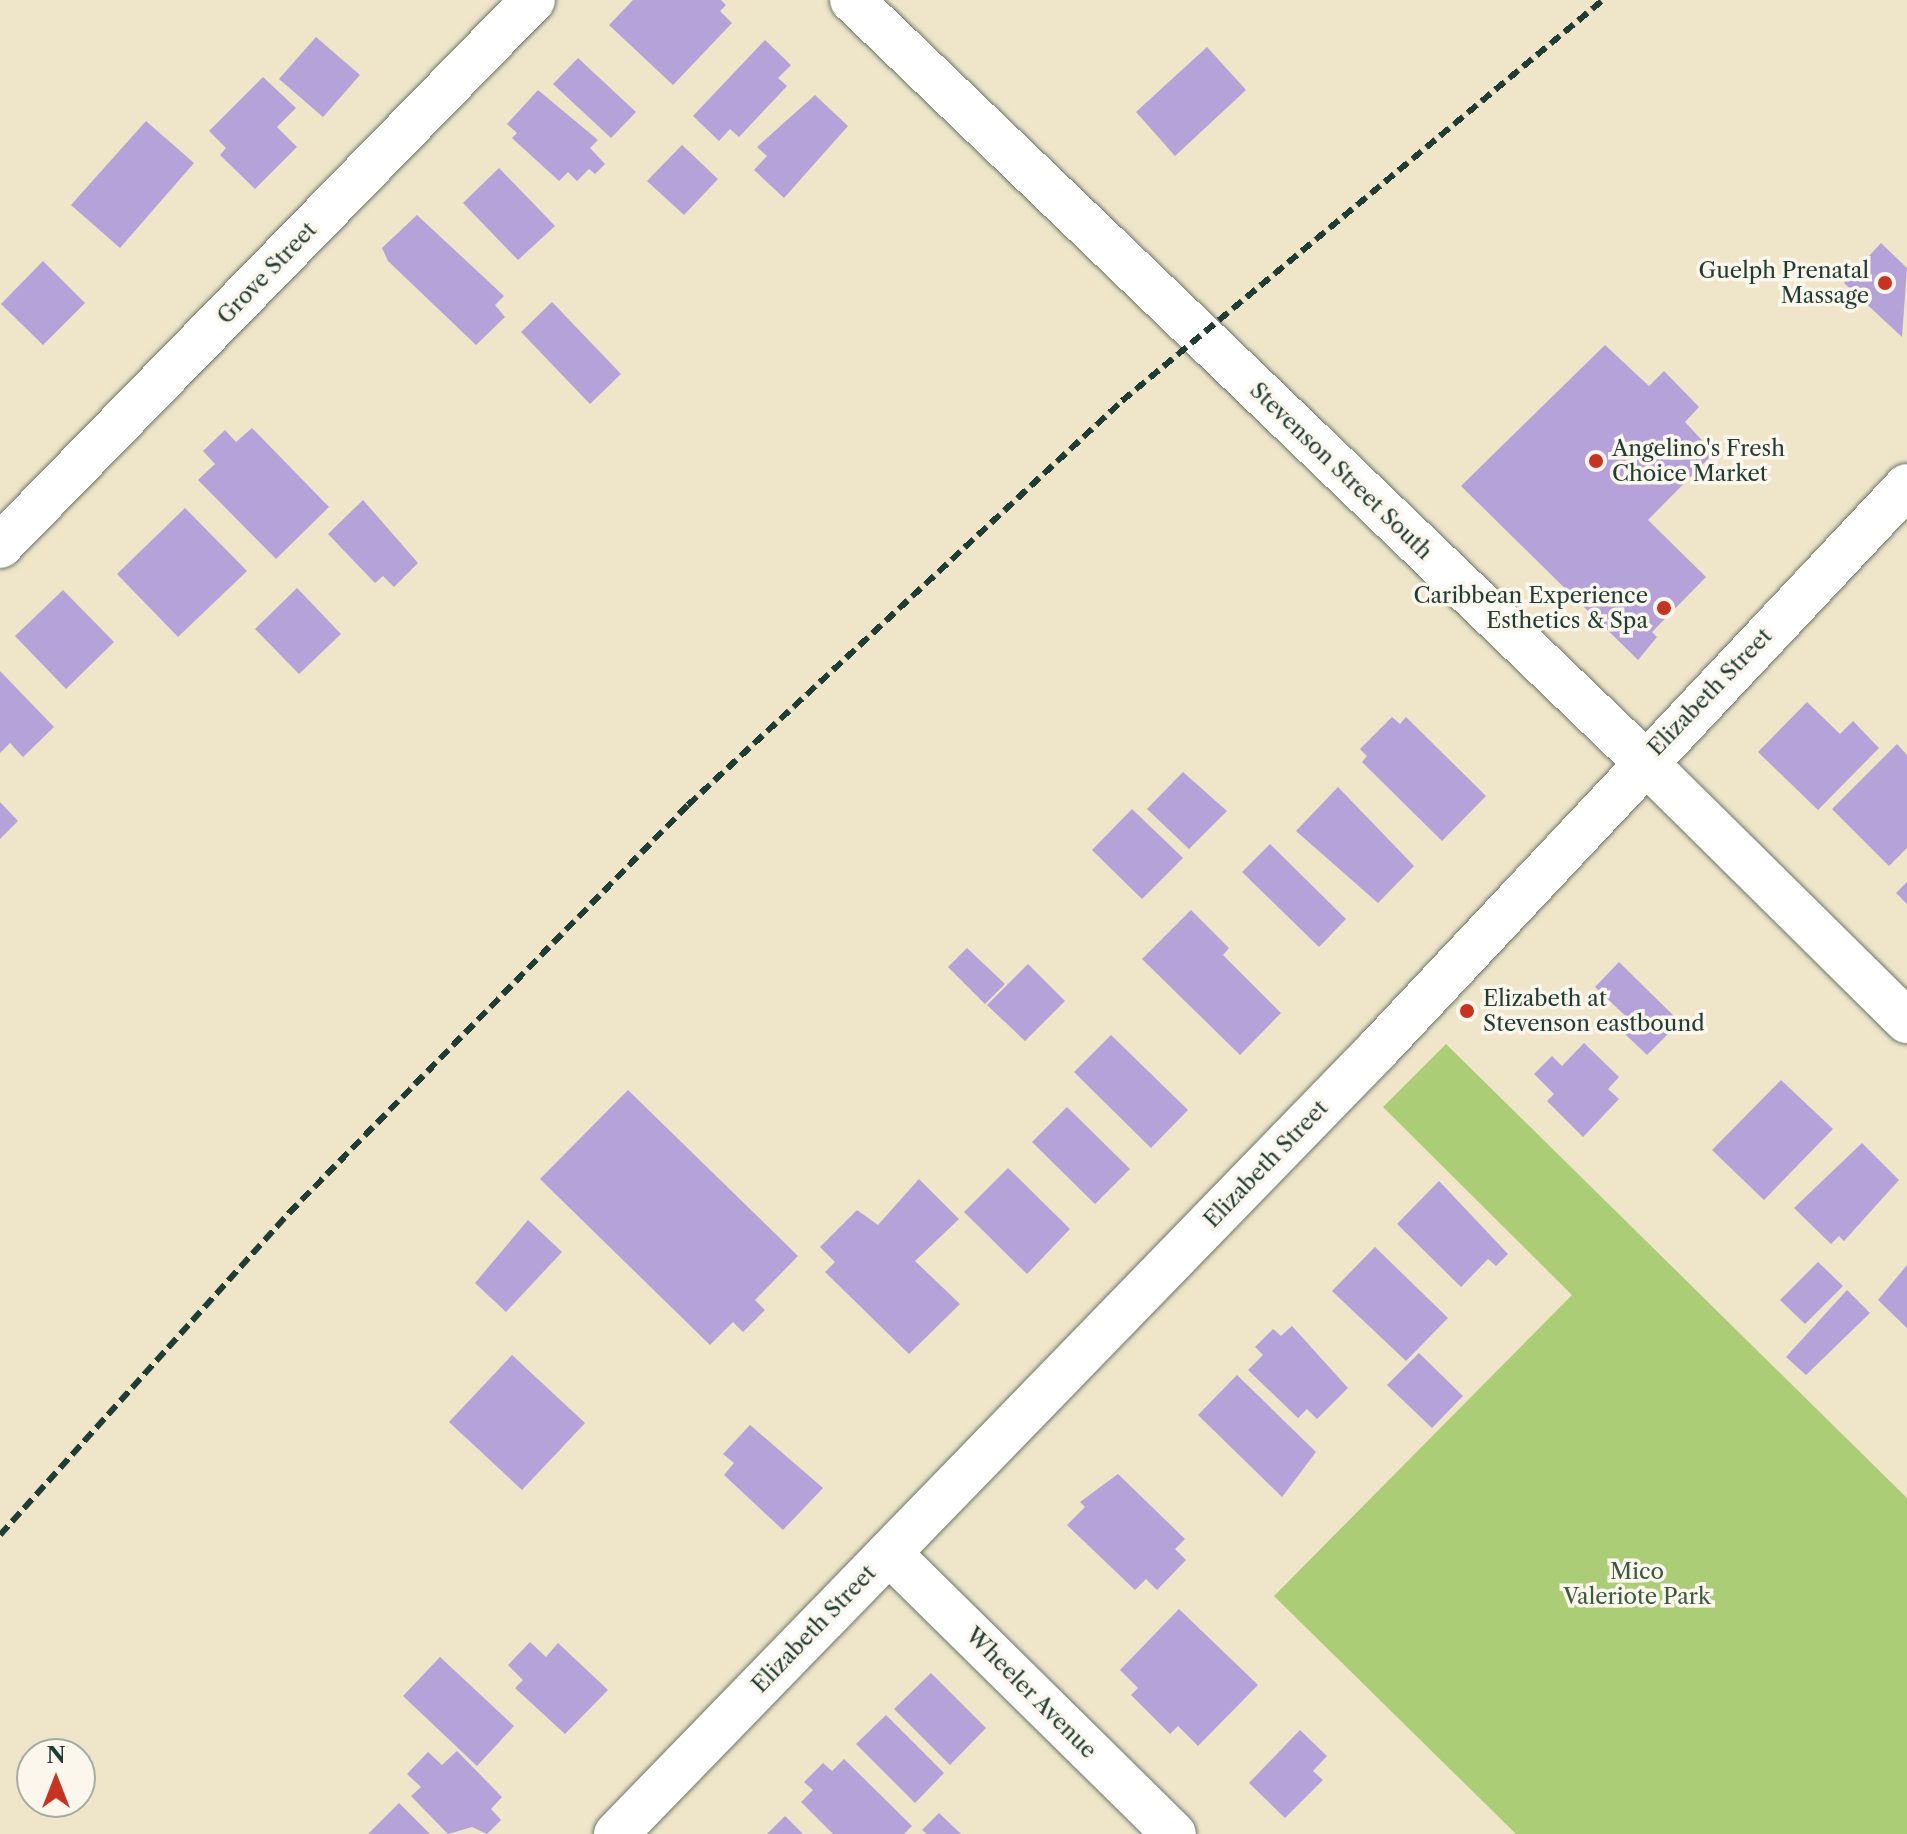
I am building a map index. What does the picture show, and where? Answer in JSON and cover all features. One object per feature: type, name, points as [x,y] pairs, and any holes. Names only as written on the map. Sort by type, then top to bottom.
[{"type":"main road","name":"Grove Street","points":[[0,546],[533,0]]},
{"type":"main road","name":"Stevenson Street South","points":[[852,0],[1644,761],[1907,1021]]},
{"type":"main road","name":"Elizabeth Street","points":[[616,1834],[1379,1048],[1644,761],[1907,486]]},
{"type":"main road","name":"Wheeler Avenue","points":[[889,1553],[1174,1834]]},
{"type":"green space","name":"Mico Valeriote Park","points":[[1446,1044],[1907,1498],[1907,1834],[1516,1834],[1274,1596],[1572,1295],[1383,1107]]},
{"type":"building","points":[[633,0],[721,0],[726,5],[720,11],[732,23],[673,85],[609,25]]},
{"type":"building","points":[[316,37],[360,75],[323,117],[279,79]]},
{"type":"building","points":[[765,40],[791,65],[778,78],[787,86],[739,137],[730,129],[719,141],[693,116]]},
{"type":"building","points":[[1207,47],[1246,90],[1175,156],[1136,112]]},
{"type":"building","points":[[578,58],[636,112],[611,138],[553,84]]},
{"type":"building","points":[[263,77],[296,108],[277,127],[297,147],[255,189],[220,155],[226,148],[209,131]]},
{"type":"building","points":[[538,90],[598,140],[590,148],[605,164],[595,174],[589,169],[577,181],[568,172],[559,181],[512,138],[517,133],[507,124]]},
{"type":"building","points":[[815,95],[848,126],[784,198],[754,170],[767,156],[757,147]]},
{"type":"building","points":[[146,121],[194,163],[120,248],[71,205]]},
{"type":"building","points":[[682,145],[718,179],[684,215],[647,181]]},
{"type":"building","points":[[499,168],[555,226],[518,260],[463,203]]},
{"type":"building","points":[[417,215],[504,296],[495,305],[505,317],[476,345],[388,261],[382,248]]},
{"type":"building","points":[[1881,243],[1907,268],[1902,337],[1844,283]]},
{"type":"building","points":[[43,261],[85,303],[43,345],[1,304]]},
{"type":"building","points":[[552,302],[621,374],[590,404],[521,332]]},
{"type":"building","name":"Angelino's Fresh Choice Market","points":[[1605,345],[1649,386],[1664,371],[1699,407],[1685,422],[1714,453],[1648,520],[1706,577],[1652,632],[1657,637],[1638,660],[1461,486]]},
{"type":"building","points":[[252,428],[329,507],[276,559],[198,480],[215,464],[203,451],[225,430],[236,442]]},
{"type":"building","points":[[363,500],[418,563],[394,587],[383,576],[375,583],[328,534]]},
{"type":"building","points":[[185,508],[247,571],[178,637],[117,574]]},
{"type":"building","points":[[297,588],[341,634],[299,674],[255,629]]},
{"type":"building","points":[[63,590],[114,642],[66,689],[15,636]]},
{"type":"building","points":[[0,671],[54,727],[23,757],[10,743],[0,753]]},
{"type":"building","points":[[1807,702],[1840,734],[1853,721],[1879,748],[1818,810],[1758,752]]},
{"type":"building","points":[[1392,717],[1400,724],[1406,717],[1486,796],[1442,841],[1362,762],[1367,756],[1360,749]]},
{"type":"building","points":[[1897,744],[1907,755],[1907,848],[1889,866],[1832,809]]},
{"type":"building","points":[[1183,772],[1227,811],[1189,849],[1147,809]]},
{"type":"building","points":[[1338,787],[1414,866],[1378,903],[1296,831]]},
{"type":"building","points":[[0,802],[18,821],[0,839]]},
{"type":"building","points":[[1132,809],[1183,858],[1142,899],[1092,850]]},
{"type":"building","points":[[1270,844],[1346,919],[1319,947],[1242,872]]},
{"type":"building","points":[[1907,882],[1907,904],[1896,893]]},
{"type":"building","points":[[1191,910],[1229,948],[1223,955],[1281,1013],[1240,1055],[1142,959]]},
{"type":"building","points":[[967,948],[1005,984],[985,1004],[948,967]]},
{"type":"building","points":[[1619,962],[1680,1022],[1647,1055],[1625,1034],[1634,1024],[1595,987]]},
{"type":"building","points":[[1028,964],[1065,1001],[1025,1041],[987,1005]]},
{"type":"building","points":[[1111,1035],[1188,1110],[1151,1148],[1074,1072]]},
{"type":"building","points":[[1584,1043],[1619,1077],[1608,1089],[1619,1099],[1583,1137],[1547,1101],[1554,1094],[1534,1074],[1552,1056],[1562,1066]]},
{"type":"building","points":[[1781,1080],[1833,1129],[1764,1200],[1712,1150]]},
{"type":"building","points":[[628,1090],[798,1256],[755,1300],[765,1310],[743,1332],[733,1322],[710,1345],[540,1179]]},
{"type":"building","points":[[1067,1107],[1130,1169],[1095,1204],[1032,1142]]},
{"type":"building","points":[[1862,1143],[1899,1180],[1844,1241],[1839,1236],[1831,1244],[1794,1208]]},
{"type":"building","points":[[1008,1168],[1070,1229],[1027,1274],[964,1212]]},
{"type":"building","points":[[919,1179],[959,1219],[915,1261],[960,1304],[909,1354],[825,1272],[835,1262],[820,1247],[857,1210],[878,1225]]},
{"type":"building","points":[[1439,1181],[1508,1254],[1496,1266],[1488,1259],[1461,1287],[1397,1224]]},
{"type":"building","points":[[528,1220],[562,1252],[506,1312],[475,1283]]},
{"type":"building","points":[[1375,1247],[1448,1318],[1406,1361],[1332,1291]]},
{"type":"building","points":[[1818,1262],[1843,1286],[1805,1324],[1780,1300]]},
{"type":"building","points":[[1907,1265],[1907,1328],[1878,1300]]},
{"type":"building","points":[[1847,1290],[1870,1313],[1806,1375],[1786,1357]]},
{"type":"building","points":[[1292,1326],[1348,1388],[1317,1419],[1307,1409],[1298,1418],[1248,1370],[1263,1355],[1255,1347],[1273,1329],[1281,1336]]},
{"type":"building","points":[[1419,1353],[1463,1396],[1432,1428],[1387,1385]]},
{"type":"building","points":[[512,1355],[585,1423],[522,1490],[449,1422]]},
{"type":"building","points":[[1237,1375],[1316,1452],[1282,1497],[1198,1415]]},
{"type":"building","points":[[750,1425],[823,1488],[783,1530],[724,1475],[734,1463],[723,1454]]},
{"type":"building","points":[[1118,1474],[1185,1539],[1175,1549],[1186,1560],[1157,1590],[1146,1579],[1135,1590],[1067,1525],[1085,1507],[1080,1502]]},
{"type":"building","points":[[1179,1609],[1258,1685],[1198,1746],[1178,1726],[1170,1734],[1131,1695],[1138,1688],[1120,1670]]},
{"type":"building","points":[[530,1642],[546,1657],[558,1643],[608,1690],[565,1734],[515,1688],[523,1680],[508,1665]]},
{"type":"building","points":[[440,1657],[514,1726],[477,1766],[403,1696]]},
{"type":"building","points":[[931,1673],[986,1728],[950,1765],[894,1709]]},
{"type":"building","points":[[886,1715],[944,1773],[915,1803],[856,1744]]},
{"type":"building","points":[[1300,1730],[1327,1756],[1313,1771],[1323,1780],[1285,1818],[1249,1783]]},
{"type":"building","points":[[457,1751],[502,1797],[491,1809],[501,1820],[487,1834],[472,1827],[448,1834],[411,1796],[421,1787],[407,1774],[428,1752],[442,1765]]},
{"type":"building","points":[[844,1759],[912,1826],[904,1834],[833,1834],[801,1802],[813,1790],[804,1782],[823,1763],[832,1771]]},
{"type":"building","points":[[399,1803],[430,1834],[368,1834]]},
{"type":"building","points":[[939,1813],[961,1834],[927,1834],[922,1830]]},
{"type":"building","points":[[785,1816],[803,1834],[767,1834]]},
{"type":"railway","points":[[0,1535],[289,1213],[688,805],[1122,401],[1603,0]]},
{"type":"place","name":"Guelph Prenatal Massage","points":[[1885,283]]},
{"type":"place","name":"Angelino's Fresh Choice Market","points":[[1596,461]]},
{"type":"place","name":"Caribbean Experience Esthetics & Spa","points":[[1664,608]]},
{"type":"place","name":"Elizabeth at Stevenson eastbound","points":[[1467,1011]]}]
